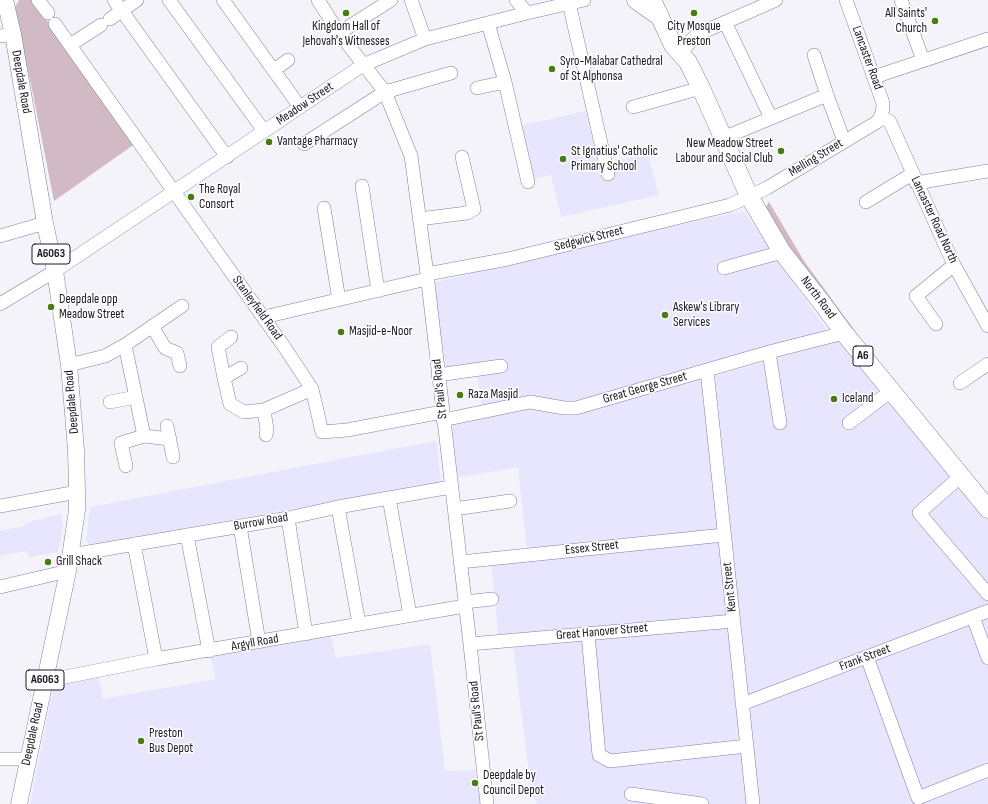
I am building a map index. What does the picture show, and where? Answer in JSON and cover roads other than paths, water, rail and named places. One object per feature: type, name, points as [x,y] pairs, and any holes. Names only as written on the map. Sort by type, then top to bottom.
[{"type":"highway","points":[[636,0],[660,18]]},
{"type":"highway","name":"North Road","points":[[652,0],[673,45],[686,55]]},
{"type":"highway","name":"North Road","points":[[666,0],[682,39],[686,55],[723,138],[750,196],[782,252],[844,334],[988,509]]},
{"type":"main road","name":"Deepdale Road","points":[[5,0],[6,35],[55,271],[69,365],[78,492],[72,552],[19,804]]},
{"type":"street","points":[[38,0],[48,14]]},
{"type":"street","points":[[70,45],[105,22],[118,5],[137,0]]},
{"type":"street","points":[[169,0],[264,131]]},
{"type":"street","points":[[223,0],[300,106]]},
{"type":"street","points":[[339,33],[391,0]]},
{"type":"street","points":[[411,0],[425,39]]},
{"type":"street","points":[[516,0],[526,13]]},
{"type":"street","name":"Meadow Street","points":[[0,304],[55,271],[363,65],[425,39],[584,0]]},
{"type":"street","points":[[686,55],[696,35],[776,0]]},
{"type":"street","name":"Lancaster Road","points":[[846,0],[883,102],[881,116]]},
{"type":"street","points":[[901,0],[923,60]]},
{"type":"street","name":"St Paul's Road","points":[[322,2],[339,33],[385,92],[411,156],[427,277],[470,644],[487,804]]},
{"type":"street","points":[[568,3],[608,174]]},
{"type":"street","points":[[118,5],[226,156]]},
{"type":"street","points":[[725,22],[771,118]]},
{"type":"street","points":[[488,23],[505,82],[528,182]]},
{"type":"street","name":"Stanleyfield Road","points":[[56,24],[225,265],[264,317],[312,389],[322,432]]},
{"type":"street","points":[[874,77],[988,39]]},
{"type":"street","points":[[814,55],[844,141]]},
{"type":"street","points":[[274,70],[288,60]]},
{"type":"street","points":[[304,144],[385,92],[451,73]]},
{"type":"street","points":[[476,88],[505,82]]},
{"type":"street","points":[[633,107],[701,88]]},
{"type":"street","points":[[723,138],[827,95]]},
{"type":"street","name":"Melling Street","points":[[750,196],[767,188],[877,122],[881,116]]},
{"type":"street","name":"Lancaster Road North","points":[[881,116],[890,122],[954,265],[988,326]]},
{"type":"street","points":[[419,220],[467,213],[474,209],[462,157]]},
{"type":"street","points":[[866,202],[914,178],[988,172]]},
{"type":"street","points":[[362,186],[378,291]]},
{"type":"street","name":"Sedgwick Street","points":[[264,317],[378,291],[427,277],[508,259],[730,205],[750,196]]},
{"type":"street","points":[[324,208],[339,300]]},
{"type":"street","points":[[0,236],[45,223]]},
{"type":"street","points":[[724,268],[782,252]]},
{"type":"street","points":[[936,324],[916,296],[954,265]]},
{"type":"street","points":[[69,365],[105,356],[125,345],[182,306]]},
{"type":"street","points":[[148,329],[165,348],[177,353],[180,366]]},
{"type":"street","name":"Great George Street","points":[[322,432],[347,430],[530,402],[564,408],[576,408],[769,352],[844,334]]},
{"type":"street","points":[[231,337],[218,347],[230,404],[244,412],[264,410],[312,389]]},
{"type":"street","points":[[125,345],[144,436]]},
{"type":"street","points":[[769,352],[780,423]]},
{"type":"street","points":[[960,383],[988,364]]},
{"type":"street","points":[[438,375],[501,366]]},
{"type":"street","points":[[224,378],[241,368]]},
{"type":"street","name":"Kent Street","points":[[707,370],[753,804]]},
{"type":"street","points":[[848,423],[891,391]]},
{"type":"street","points":[[110,402],[136,397]]},
{"type":"street","points":[[264,410],[267,430],[266,435]]},
{"type":"street","points":[[126,466],[121,443],[144,436],[168,433],[173,457]]},
{"type":"street","points":[[961,476],[919,513],[988,594]]},
{"type":"street","name":"Burrow Road","points":[[72,552],[134,544],[288,518],[389,498],[451,482]]},
{"type":"street","points":[[0,506],[78,492]]},
{"type":"street","points":[[389,498],[410,615]]},
{"type":"street","points":[[454,509],[510,501]]},
{"type":"street","points":[[338,507],[360,624]]},
{"type":"street","points":[[288,518],[306,634]]},
{"type":"street","points":[[240,526],[259,642]]},
{"type":"street","points":[[187,535],[209,651]]},
{"type":"street","name":"Essex Street","points":[[460,562],[724,535]]},
{"type":"street","points":[[134,544],[156,659]]},
{"type":"street","points":[[0,587],[68,571]]},
{"type":"street","name":"Argyll Road","points":[[45,681],[156,659],[306,634],[492,599]]},
{"type":"street","name":"Frank Street","points":[[742,704],[988,611]]},
{"type":"street","points":[[973,617],[988,658]]},
{"type":"street","name":"Great Hanover Street","points":[[470,644],[734,621]]},
{"type":"street","points":[[588,634],[599,755],[610,761],[747,746]]},
{"type":"street","points":[[867,657],[918,798],[988,770]]},
{"type":"street","points":[[0,759],[28,759]]},
{"type":"street","points":[[631,794],[702,804]]},
{"type":"place","name":"Kingdom Hall of Jehovah's Witnesses","points":[[346,13]]},
{"type":"place","name":"City Mosque Preston","points":[[694,13]]},
{"type":"place","name":"All Saints' Church","points":[[935,21]]},
{"type":"place","name":"Syro-Malabar Cathedral of St Alphonsa","points":[[552,69]]},
{"type":"place","name":"Vantage Pharmacy","points":[[269,142]]},
{"type":"place","name":"New Meadow Street Labour and Social Club","points":[[781,151]]},
{"type":"place","name":"St Ignatius' Catholic Primary School","points":[[563,159]]},
{"type":"place","name":"The Royal Consort","points":[[191,197]]},
{"type":"place","name":"Deepdale opp Meadow Street","points":[[51,307]]},
{"type":"place","name":"Askew's Library Services","points":[[665,315]]},
{"type":"place","name":"Masjid-e-Noor","points":[[341,332]]},
{"type":"place","name":"Raza Masjid","points":[[460,395]]},
{"type":"place","name":"Iceland","points":[[834,399]]},
{"type":"place","name":"Grill Shack","points":[[48,562]]},
{"type":"place","name":"Preston Bus Depot","points":[[141,741]]},
{"type":"place","name":"Deepdale by Council Depot","points":[[475,783]]}]
